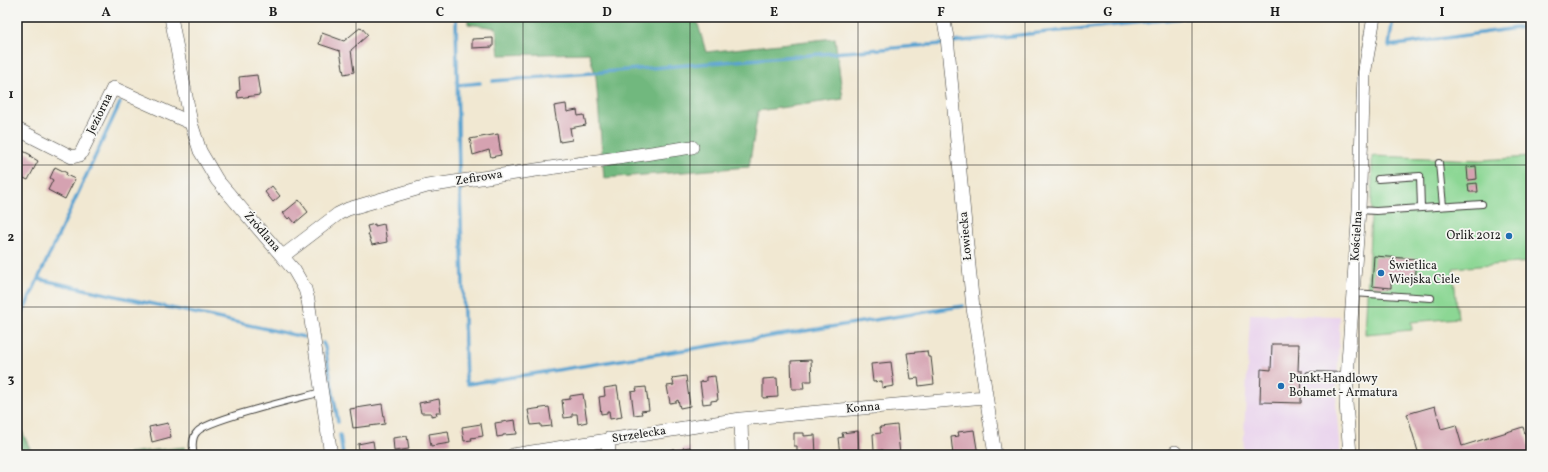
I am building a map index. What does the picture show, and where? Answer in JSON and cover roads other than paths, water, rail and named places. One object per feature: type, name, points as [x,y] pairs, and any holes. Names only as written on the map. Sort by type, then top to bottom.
[{"type":"street","name":"Źródlana","points":[[171,17],[191,123],[200,151],[217,180],[283,256],[301,280],[308,300],[331,455]]},
{"type":"street","name":"Łowiecka","points":[[943,17],[948,44],[973,308],[985,397],[995,455]]},
{"type":"street","name":"Kościelna","points":[[1350,455],[1347,430],[1347,376],[1359,210],[1364,75],[1374,17]]},
{"type":"street","name":"Jeziorna","points":[[17,129],[72,157],[80,155],[113,88],[191,123]]},
{"type":"street","name":"Zefirowa","points":[[283,256],[338,214],[348,209],[420,188],[692,147]]},
{"type":"street","name":"Konna","points":[[741,419],[985,397]]},
{"type":"street","name":"Strzelecka","points":[[513,455],[741,419]]},
{"type":"street","points":[[741,419],[742,455]]},
{"type":"street","points":[[608,439],[609,455]]},
{"type":"lane","points":[[1439,163],[1443,206]]},
{"type":"lane","points":[[1378,179],[1420,176],[1421,208]]},
{"type":"lane","points":[[1359,210],[1376,211],[1482,204]]},
{"type":"lane","points":[[1353,293],[1431,298]]},
{"type":"lane","points":[[1309,375],[1347,376]]},
{"type":"lane","points":[[194,455],[193,439],[195,433],[201,428],[231,417],[322,392]]},
{"type":"waterway","points":[[456,17],[459,174]]},
{"type":"waterway","points":[[953,42],[1194,17]]},
{"type":"waterway","points":[[1393,17],[1389,46],[1531,26]]},
{"type":"waterway","points":[[493,81],[942,44]]},
{"type":"waterway","points":[[457,85],[480,83]]},
{"type":"waterway","points":[[38,279],[120,103]]},
{"type":"waterway","points":[[460,189],[466,381],[468,384],[963,306]]},
{"type":"waterway","points":[[17,314],[21,316],[38,279],[304,337]]},
{"type":"waterway","points":[[323,343],[325,347],[338,422]]},
{"type":"waterway","points":[[340,435],[343,455]]},
{"type":"place","name":"Orlik 2012","points":[[1509,236]]},
{"type":"place","name":"Świetlica Wiejska Ciele","points":[[1381,273]]},
{"type":"place","name":"Punkt Handlowy Bohamet - Armatura","points":[[1281,386]]}]
